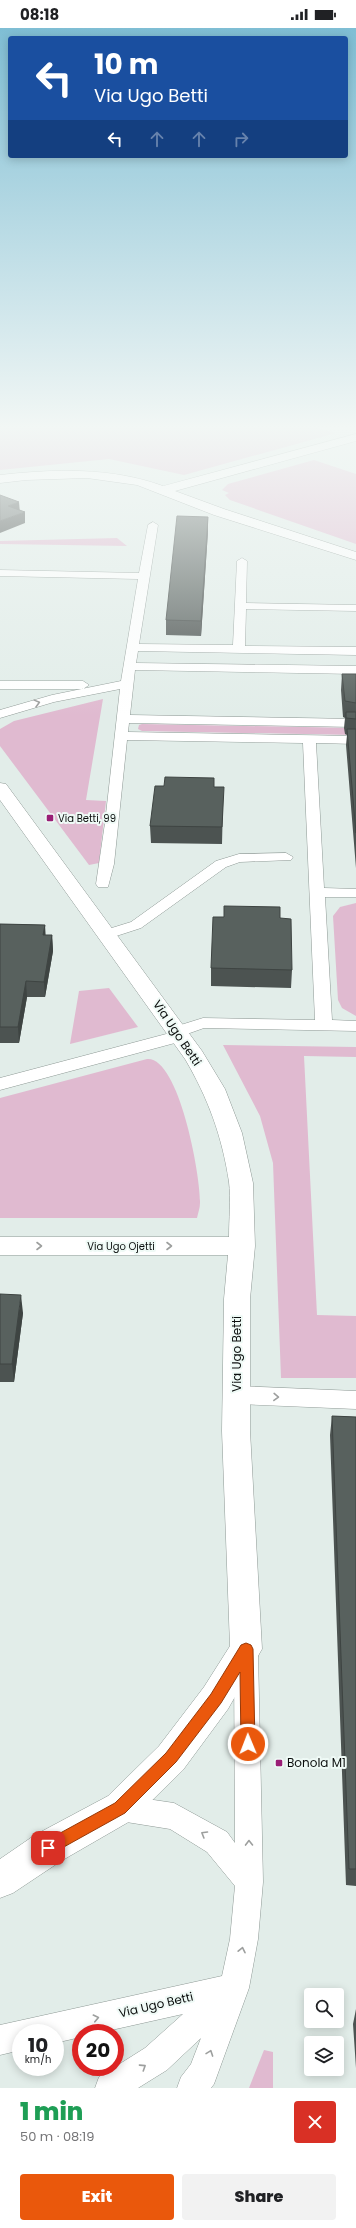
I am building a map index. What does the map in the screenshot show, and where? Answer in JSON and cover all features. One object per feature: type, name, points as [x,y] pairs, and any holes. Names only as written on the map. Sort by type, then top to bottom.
[{"type":"street","points":[[261,524],[356,556]]},
{"type":"street","name":"Via Ugo Betti","points":[[0,788],[108,934],[178,1034],[214,1088],[230,1133],[241,1183],[242,1246],[237,1299],[238,1395],[236,1431],[246,1649]]},
{"type":"street","name":"Via Ugo Ojetti","points":[[0,1246],[242,1246]]},
{"type":"street","points":[[0,1880],[48,1848],[120,1808],[171,1758],[216,1698],[246,1649]]},
{"type":"lane","points":[[103,884],[111,842],[121,736],[132,647],[153,525]]},
{"type":"lane","points":[[239,649],[242,561]]},
{"type":"lane","points":[[0,573],[144,576]]},
{"type":"lane","points":[[240,606],[356,608]]},
{"type":"lane","points":[[132,647],[356,651]]},
{"type":"lane","points":[[130,666],[356,670]]},
{"type":"lane","points":[[0,685],[127,684]]},
{"type":"lane","points":[[0,714],[52,699],[127,684]]},
{"type":"lane","points":[[0,691],[46,685]]},
{"type":"lane","points":[[123,719],[356,723]]},
{"type":"lane","points":[[121,736],[356,740]]},
{"type":"lane","points":[[309,739],[324,1026]]},
{"type":"lane","points":[[108,934],[136,925],[221,864],[239,858],[286,857]]},
{"type":"lane","points":[[317,892],[356,893]]},
{"type":"lane","points":[[0,1084],[178,1034],[203,1023],[356,1026]]},
{"type":"lane","points":[[238,1395],[356,1400]]},
{"type":"lane","points":[[192,2088],[202,2073],[234,1988],[244,1939],[249,1882],[246,1649]]},
{"type":"lane","points":[[120,1808],[174,1816],[217,1842],[249,1882]]},
{"type":"lane","name":"Via Ugo Betti","points":[[64,2026],[234,1988]]},
{"type":"lane","name":"Via Ugo Betti","points":[[110,2088],[156,2059],[234,1988]]},
{"type":"lane","points":[[0,2040],[12,2037]]},
{"type":"shaded area","points":[[299,524],[356,524],[356,544]]},
{"type":"shaded area","points":[[117,538],[127,546],[0,544],[0,541]]},
{"type":"shaded area","points":[[103,699],[86,800],[106,801],[99,863],[89,865],[0,746],[0,729],[14,721]]},
{"type":"shaded area","points":[[139,725],[356,728],[356,735],[142,731],[138,729]]},
{"type":"shaded area","points":[[356,903],[356,1016],[342,1008],[338,1000],[333,916],[340,907]]},
{"type":"shaded area","points":[[109,988],[138,1027],[70,1044],[79,991]]},
{"type":"shaded area","points":[[223,1045],[356,1047],[356,1057],[304,1056],[317,1315],[356,1316],[356,1378],[281,1378],[273,1163],[260,1116]]},
{"type":"shaded area","points":[[147,1059],[159,1063],[169,1077],[178,1096],[186,1120],[197,1169],[200,1205],[197,1218],[0,1218],[0,1098]]},
{"type":"shaded area","points":[[264,2050],[273,2052],[273,2088],[249,2088]]},
{"type":"building","points":[[176,524],[208,524],[201,621],[166,620]]},
{"type":"building","points":[[342,674],[356,674],[356,703],[345,701]]},
{"type":"building","points":[[346,712],[356,712],[356,719],[346,718]]},
{"type":"building","points":[[347,729],[356,729],[356,833]]},
{"type":"building","points":[[165,777],[214,778],[214,787],[224,787],[222,827],[150,826],[155,786],[164,786]]},
{"type":"building","points":[[224,906],[280,907],[280,918],[291,919],[292,970],[211,968],[213,917],[224,917]]},
{"type":"building","points":[[0,924],[45,925],[43,935],[52,935],[44,982],[26,981],[18,1027],[0,1027]]},
{"type":"building","points":[[0,1294],[21,1295],[12,1364],[0,1364]]},
{"type":"building","points":[[332,1416],[356,1417],[356,1869],[349,1869]]},
{"type":"place","name":"Via Betti, 99","points":[[50,818]]},
{"type":"place","name":"Bonola M1","points":[[279,1763]]},
{"type":"route","points":[[48,1848],[120,1808],[171,1758],[216,1698],[246,1649],[248,1744]]}]
